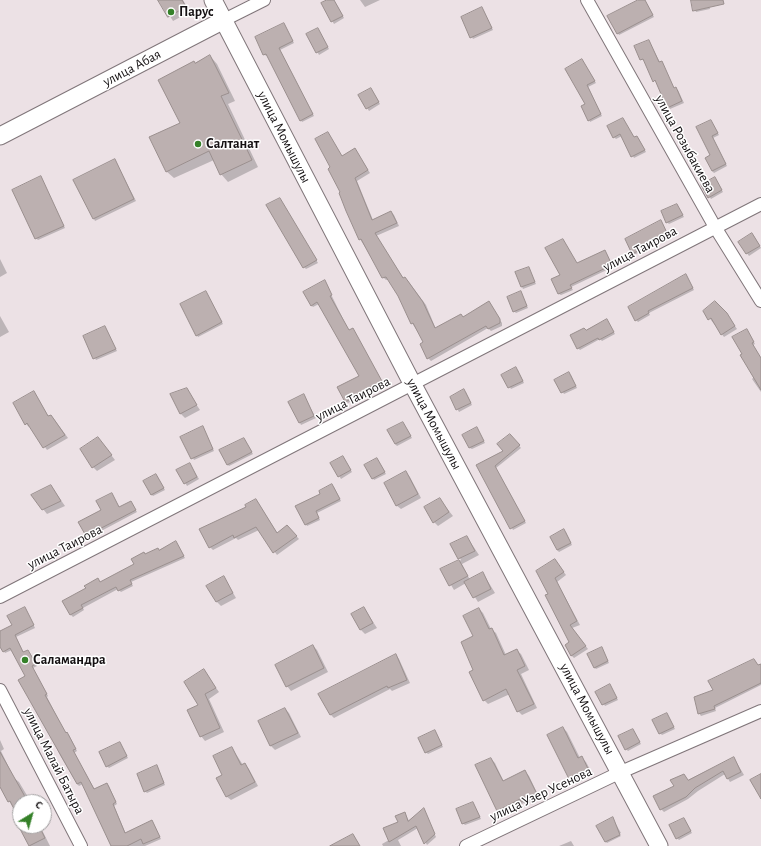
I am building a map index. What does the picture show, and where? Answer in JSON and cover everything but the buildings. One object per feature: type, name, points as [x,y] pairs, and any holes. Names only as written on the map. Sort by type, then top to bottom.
[{"type":"street","name":"улица Момышулы","points":[[213,0],[413,385],[621,772],[659,846]]},
{"type":"street","name":"улица Абая","points":[[0,136],[264,0]]},
{"type":"street","name":"улица Розыбакиева","points":[[587,0],[715,227],[761,301]]},
{"type":"street","name":"улица Таирова","points":[[0,597],[761,204]]},
{"type":"street","name":"улица Малай Батыра","points":[[0,690],[81,846]]},
{"type":"street","name":"улица Узер Усенова","points":[[466,846],[621,772],[761,711]]},
{"type":"place","name":"Парус","points":[[171,12]]},
{"type":"place","name":"Салтанат","points":[[198,144]]},
{"type":"place","name":"Саламандра","points":[[25,660]]}]
